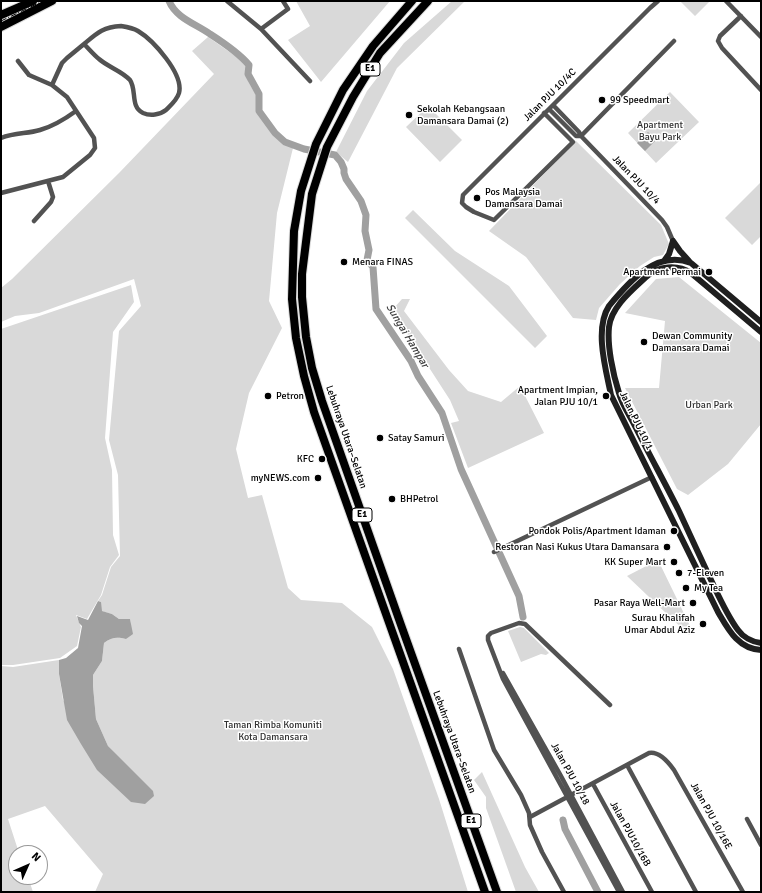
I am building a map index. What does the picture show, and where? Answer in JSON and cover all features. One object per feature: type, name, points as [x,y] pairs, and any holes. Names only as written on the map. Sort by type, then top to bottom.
[{"type":"highway","points":[[1,14],[33,1]]},
{"type":"highway","points":[[1,27],[52,1]]},
{"type":"highway","name":"Lebuhraya Utara–Selatan","points":[[412,1],[373,46],[343,90],[316,144],[310,159],[294,231],[292,299],[296,338],[304,376],[327,448],[485,892]]},
{"type":"highway","name":"Lebuhraya Utara–Selatan","points":[[428,1],[380,53],[353,97],[327,147],[312,194],[302,274],[302,297],[306,337],[312,368],[345,467],[497,892]]},
{"type":"street","points":[[227,1],[261,29],[310,81]]},
{"type":"street","points":[[261,29],[288,9],[283,1]]},
{"type":"street","name":"Jalan PJU 10/4C","points":[[544,113],[573,142],[494,220],[466,207],[462,203],[463,194],[544,113],[551,107],[650,8],[658,1]]},
{"type":"street","points":[[726,1],[761,37]]},
{"type":"street","points":[[741,16],[720,36],[718,41],[722,48],[761,90]]},
{"type":"street","points":[[52,85],[62,63],[97,32],[112,27],[132,28],[148,38],[164,56],[177,76],[179,92],[176,100],[164,112],[156,114],[142,113],[135,104],[133,87],[130,80],[100,60],[84,44]]},
{"type":"street","points":[[580,136],[674,41]]},
{"type":"street","points":[[1,193],[63,177],[90,156],[95,148],[94,138],[67,97],[52,85],[29,75],[18,61]]},
{"type":"street","name":"Jalan PJU 10/4","points":[[551,107],[580,132],[580,136],[662,220],[673,240]]},
{"type":"street","points":[[2,137],[54,126],[76,111]]},
{"type":"street","points":[[34,221],[51,202],[53,197],[48,181]]},
{"type":"street","points":[[664,261],[670,254],[673,240]]},
{"type":"street","points":[[673,240],[680,251],[691,263],[761,322]]},
{"type":"street","name":"Jalan PJU 10/1","points":[[691,263],[678,260],[664,261],[643,271],[609,306],[605,312],[602,324],[604,359],[612,395],[718,612],[733,637],[744,645],[756,650],[761,650]]},
{"type":"street","name":"Jalan PJU 10/1","points":[[761,331],[686,270],[673,267],[655,271],[647,276],[618,306],[612,315],[609,327],[612,362],[619,394],[645,444],[724,607],[739,631],[747,638],[761,643]]},
{"type":"street","points":[[628,295],[643,271]]},
{"type":"street","points":[[740,304],[747,317],[761,331]]},
{"type":"street","points":[[629,429],[645,444]]},
{"type":"street","points":[[494,552],[652,477]]},
{"type":"street","points":[[702,560],[704,584]]},
{"type":"street","name":"Jalan PJU 10/18","points":[[610,705],[525,624],[519,623],[491,633],[488,636],[488,640],[498,666],[623,892]]},
{"type":"street","points":[[459,649],[494,750],[522,795],[530,817],[530,825],[542,852],[564,892]]},
{"type":"street","name":"Jalan PJU 10/16E","points":[[627,765],[649,753],[657,754],[674,770],[743,892]]},
{"type":"street","points":[[530,817],[627,765],[696,892]]},
{"type":"street","name":"Jalan PJU10/16B","points":[[593,784],[652,892]]},
{"type":"street","name":"Jalan PJU 10/18","points":[[570,796],[619,892]]},
{"type":"street","points":[[747,819],[761,845]]},
{"type":"green space","points":[[296,1],[390,1],[321,82],[288,40],[310,26]]},
{"type":"green space","points":[[452,1],[465,1],[397,68],[348,162],[336,152],[367,91],[404,43]]},
{"type":"green space","points":[[680,1],[710,1],[695,16]]},
{"type":"green space","name":"Taman Rimba Komuniti Kota Damansara","points":[[208,37],[241,60],[247,66],[246,74],[256,95],[257,112],[274,135],[283,144],[293,148],[277,213],[269,301],[282,328],[249,393],[236,449],[248,498],[262,495],[288,588],[301,600],[342,603],[372,627],[393,669],[439,799],[468,892],[95,892],[103,874],[45,806],[8,819],[16,845],[8,845],[8,885],[31,885],[33,892],[1,892],[1,666],[13,667],[59,660],[59,674],[63,700],[121,760],[108,746],[96,719],[93,675],[102,661],[104,643],[115,638],[126,639],[131,627],[130,619],[119,619],[112,614],[101,611],[101,602],[98,601],[102,595],[111,567],[120,556],[118,475],[109,440],[119,331],[141,306],[134,279],[39,313],[15,316],[1,322],[1,288],[12,279],[119,173],[214,74],[192,51]]},
{"type":"green space","name":"Apartment Bayu Park","points":[[670,92],[699,122],[656,163],[628,133]]},
{"type":"green space","points":[[428,106],[462,140],[440,162],[406,127]]},
{"type":"green space","points":[[576,141],[661,225],[669,244],[663,255],[654,257],[640,266],[620,284],[599,308],[596,320],[573,318],[526,257],[489,231]]},
{"type":"green space","points":[[761,182],[761,236],[752,245],[725,218]]},
{"type":"green space","points":[[413,210],[455,251],[509,286],[547,336],[535,348],[405,218]]},
{"type":"green space","name":"Urban Park","points":[[679,277],[761,343],[761,424],[728,464],[688,495],[677,489],[625,388],[659,388],[665,321],[625,313],[656,279]]},
{"type":"green space","points":[[131,285],[134,302],[113,332],[105,438],[112,470],[113,535],[119,555],[110,567],[101,595],[87,619],[76,615],[81,627],[77,646],[60,658],[13,665],[1,665],[1,329]]},
{"type":"green space","points":[[402,299],[410,299],[404,311],[449,370],[468,391],[501,402],[520,386],[544,433],[468,468],[451,423],[459,421],[450,400],[397,318],[394,308]]},
{"type":"green space","points":[[658,560],[693,632],[689,635],[627,576]]},
{"type":"green space","points":[[520,627],[524,628],[549,653],[546,655],[541,654],[521,662],[508,631]]},
{"type":"green space","points":[[482,772],[525,867],[539,892],[516,892],[486,808],[486,797],[474,780]]},
{"type":"shaded area","points":[[648,132],[656,140],[645,151],[637,143]]},
{"type":"shaded area","points":[[98,601],[101,602],[102,611],[112,614],[119,619],[130,619],[133,634],[126,639],[115,638],[104,643],[102,661],[93,675],[96,719],[108,746],[153,791],[154,796],[145,804],[131,802],[97,770],[67,720],[59,674],[59,660],[66,658],[78,648],[82,626],[79,623],[77,616],[88,620]]},
{"type":"waterway","name":"Sungai Hampar","points":[[169,1],[176,12],[226,45],[241,56],[249,65],[248,74],[259,94],[259,111],[275,133],[285,142],[304,149],[335,155],[341,162],[346,179],[361,201],[366,215],[365,231],[369,250],[367,260],[373,267],[376,309],[411,361],[418,376],[442,413],[461,469],[519,596],[523,617]]},
{"type":"waterway","name":"Sungai Hampar","points":[[563,820],[565,829],[598,892]]},
{"type":"railway","points":[[1,21],[43,1]]},
{"type":"place","name":"99 Speedmart","points":[[602,100]]},
{"type":"place","name":"Sekolah Kebangsaan Damansara Damai (2)","points":[[409,115]]},
{"type":"place","name":"Pos Malaysia Damansara Damai","points":[[477,198]]},
{"type":"place","name":"Menara FINAS","points":[[344,262]]},
{"type":"place","name":"Apartment Permai","points":[[709,272]]},
{"type":"place","name":"Dewan Community Damansara Damai","points":[[644,342]]},
{"type":"place","name":"Petron","points":[[268,396]]},
{"type":"place","name":"Apartment Impian, Jalan PJU 10/1","points":[[606,396]]},
{"type":"place","name":"Satay Samuri","points":[[380,438]]},
{"type":"place","name":"KFC","points":[[322,459]]},
{"type":"place","name":"myNEWS.com","points":[[318,478]]},
{"type":"place","name":"BHPetrol","points":[[392,499]]},
{"type":"place","name":"Pondok Polis/Apartment Idaman","points":[[674,531]]},
{"type":"place","name":"Restoran Nasi Kukus Utara Damansara","points":[[667,547]]},
{"type":"place","name":"KK Super Mart","points":[[674,562]]},
{"type":"place","name":"7-Eleven","points":[[679,573]]},
{"type":"place","name":"My Tea","points":[[686,588]]},
{"type":"place","name":"Pasar Raya Well-Mart","points":[[693,603]]},
{"type":"place","name":"Surau Khalifah Umar Abdul Aziz","points":[[703,624]]}]
